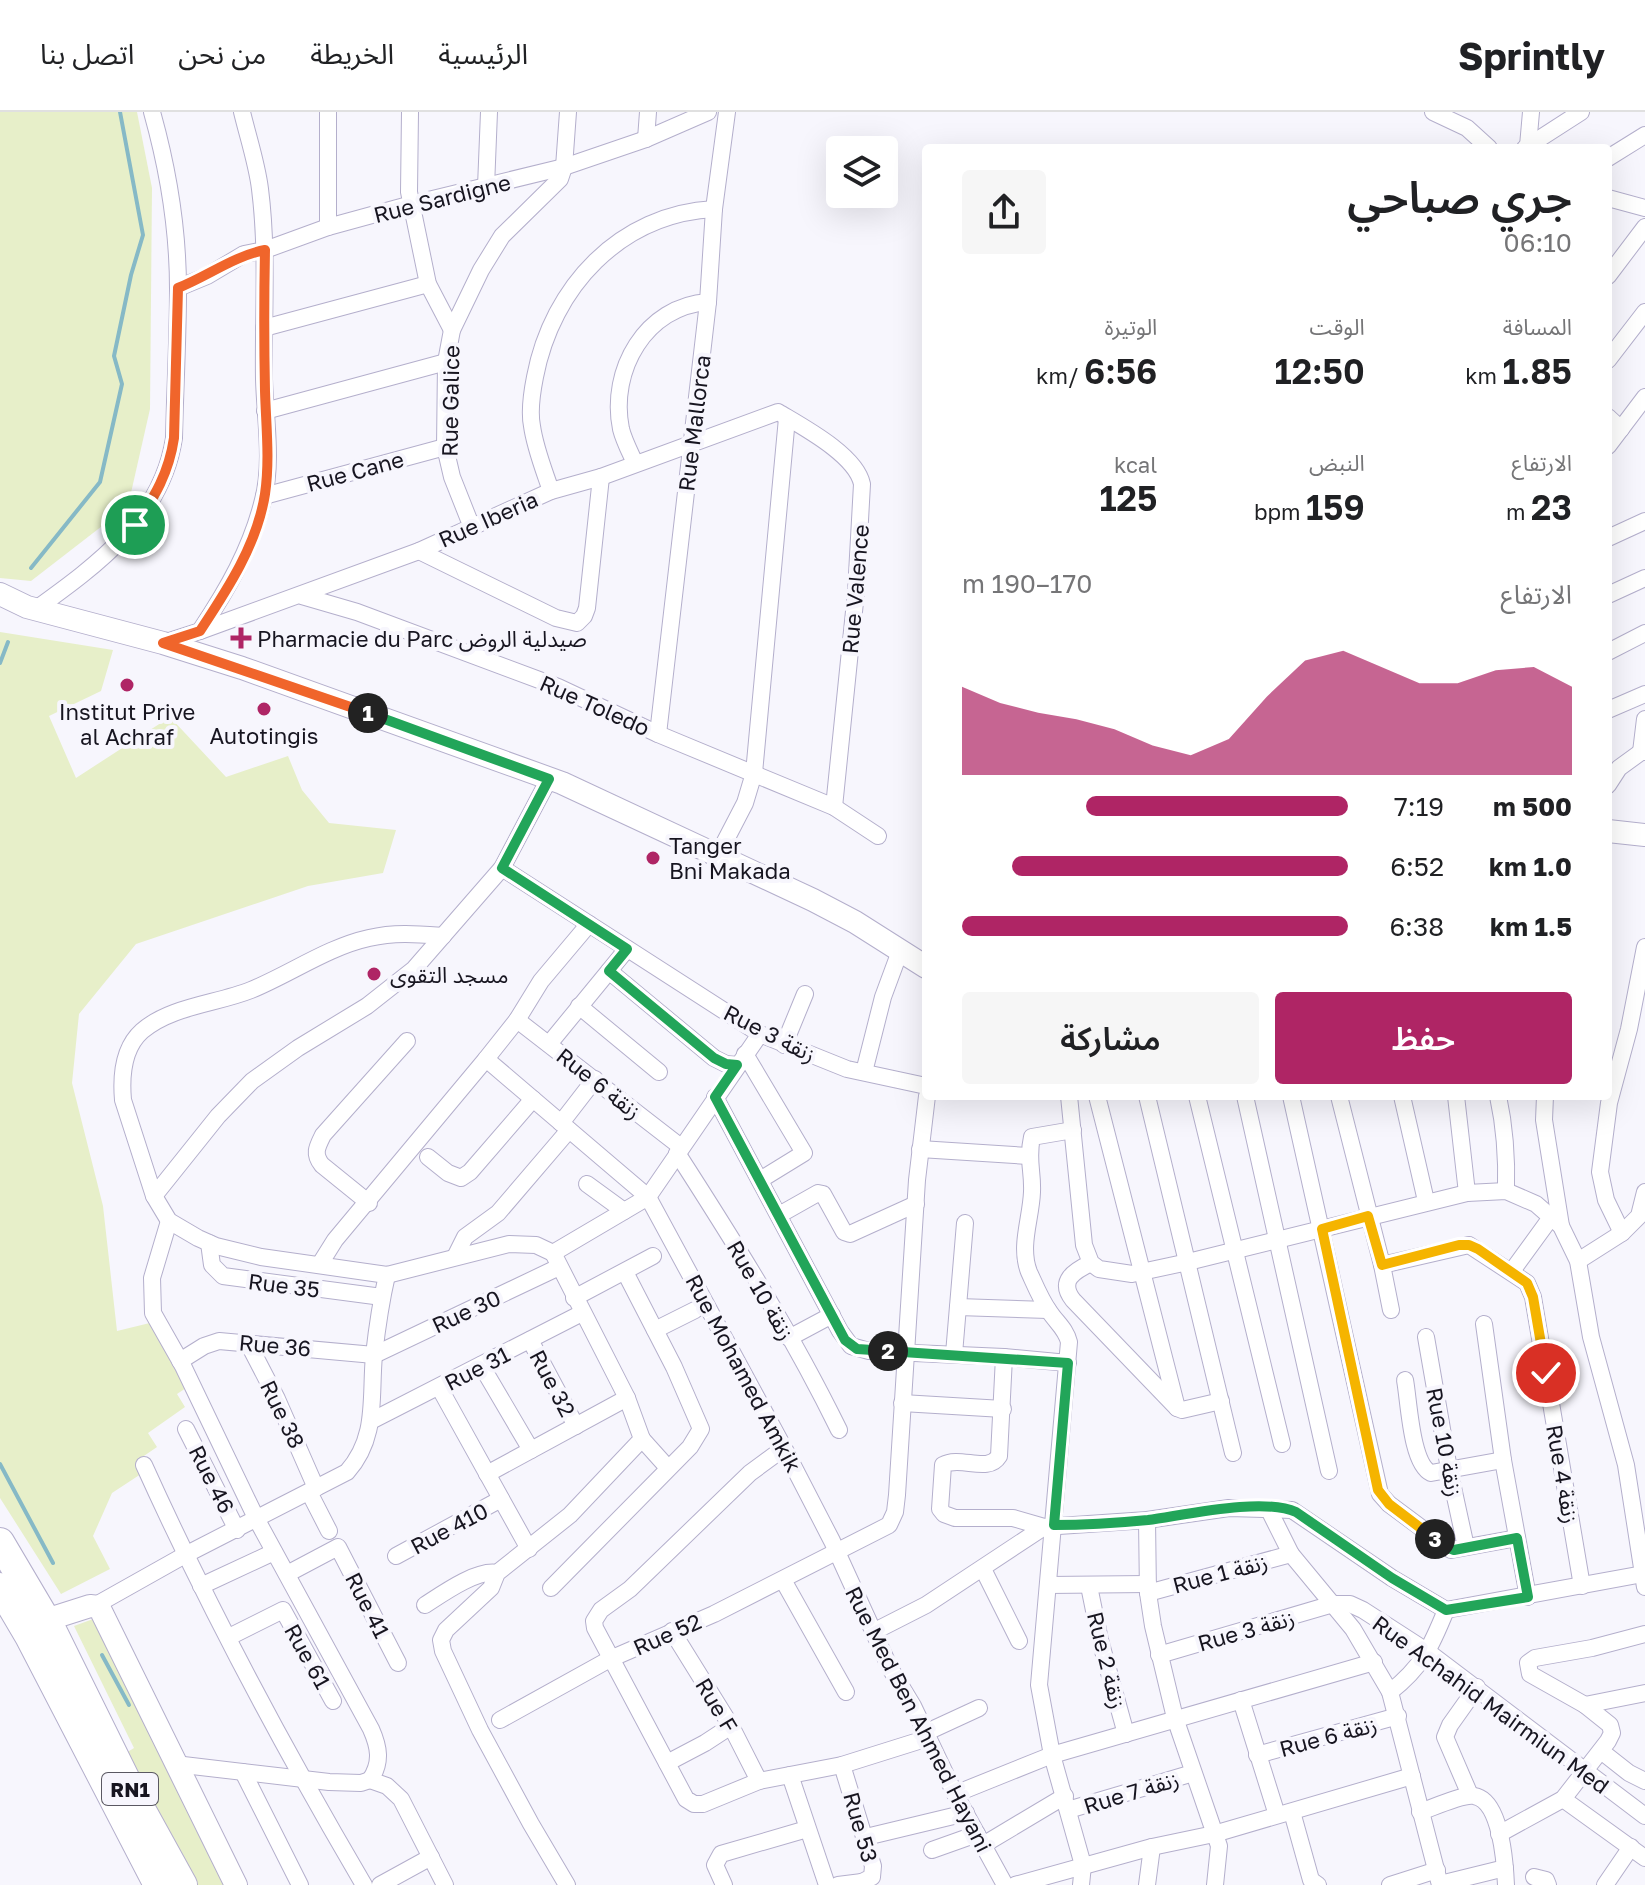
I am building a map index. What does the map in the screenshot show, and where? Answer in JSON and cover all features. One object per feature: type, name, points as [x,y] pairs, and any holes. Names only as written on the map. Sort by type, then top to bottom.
[{"type":"highway","name":"RN1","points":[[0,1542],[55,1621],[135,1798],[183,1885]]},
{"type":"highway","name":"RN1","points":[[0,1587],[29,1636],[158,1885]]},
{"type":"main road","points":[[0,594],[31,608],[163,643],[242,668],[549,779],[836,911],[922,965]]},
{"type":"main road","points":[[0,612],[31,608]]},
{"type":"main road","points":[[1612,831],[1645,835]]},
{"type":"main road","points":[[55,1621],[96,1605],[110,1626],[236,1885]]},
{"type":"street","points":[[31,608],[123,538],[146,511],[170,462],[174,438],[178,288],[168,183],[152,112]]},
{"type":"street","points":[[200,631],[240,566],[264,496],[267,456],[265,250],[260,187],[242,112]]},
{"type":"street","points":[[328,112],[328,227]]},
{"type":"street","points":[[410,112],[408,177],[412,204],[428,284],[452,330]]},
{"type":"street","points":[[486,187],[489,112]]},
{"type":"street","points":[[564,167],[568,112]]},
{"type":"street","points":[[646,139],[648,112]]},
{"type":"street","name":"Rue Sardigne","points":[[178,288],[207,276],[244,254],[412,204],[564,167],[646,139],[708,112]]},
{"type":"street","name":"Rue Mallorca","points":[[658,734],[693,442],[714,209],[727,112]]},
{"type":"street","points":[[1433,112],[1467,128],[1485,144]]},
{"type":"street","points":[[1527,144],[1531,112]]},
{"type":"street","points":[[1532,144],[1581,112]]},
{"type":"street","points":[[1612,156],[1645,135]]},
{"type":"street","points":[[1624,148],[1645,155]]},
{"type":"street","name":"Rue Galice","points":[[471,525],[452,477],[445,447],[446,362],[452,330],[481,270],[502,236],[560,179],[564,167]]},
{"type":"street","points":[[1612,199],[1645,208]]},
{"type":"street","points":[[551,491],[531,424],[533,387],[543,343],[569,290],[604,253],[641,229],[672,216],[714,209]]},
{"type":"street","points":[[1612,271],[1645,227]]},
{"type":"street","points":[[264,328],[428,284]]},
{"type":"street","points":[[635,463],[622,431],[619,414],[621,388],[628,362],[638,340],[652,324],[673,310],[708,302]]},
{"type":"street","points":[[1612,355],[1645,312]]},
{"type":"street","points":[[265,411],[446,362]]},
{"type":"street","points":[[1612,441],[1645,397]]},
{"type":"street","points":[[718,855],[745,803],[754,773],[782,415]]},
{"type":"street","name":"Rue Iberia","points":[[163,643],[302,596],[419,551],[551,491],[782,415]]},
{"type":"street","name":"Rue Valence","points":[[782,415],[822,439],[858,472],[862,484],[856,592],[834,807]]},
{"type":"street","points":[[1612,421],[1621,429]]},
{"type":"street","name":"Rue Cane","points":[[264,496],[445,447]]},
{"type":"street","points":[[419,551],[556,618],[577,623],[587,608],[601,477]]},
{"type":"street","points":[[1612,536],[1645,521]]},
{"type":"street","points":[[1612,593],[1645,578]]},
{"type":"street","name":"Rue Toledo","points":[[302,596],[357,612],[558,687],[658,734],[834,807],[878,836]]},
{"type":"street","points":[[1612,650],[1645,633]]},
{"type":"street","points":[[1612,708],[1645,694]]},
{"type":"street","points":[[1612,779],[1619,768],[1643,752],[1645,719]]},
{"type":"street","points":[[154,1196],[218,1116],[252,1081],[298,1048],[385,994],[414,969],[502,868],[549,779]]},
{"type":"street","name":"Rue 3 زنقة","points":[[502,868],[760,1034],[820,1060],[922,1085]]},
{"type":"street","points":[[320,1264],[335,1240],[369,1203],[486,1059],[517,1020],[541,981],[589,924]]},
{"type":"street","points":[[443,936],[395,933],[358,940],[248,991],[167,1015],[140,1032],[127,1053],[123,1100],[154,1196],[169,1221],[209,1243],[236,1253],[387,1275],[523,1243],[536,1245],[556,1260],[627,1398],[642,1439],[668,1468]]},
{"type":"street","points":[[1612,1092],[1629,1029],[1645,947]]},
{"type":"street","points":[[549,1044],[627,949]]},
{"type":"street","points":[[864,1072],[883,997],[900,951]]},
{"type":"street","points":[[609,971],[714,1058],[726,1064],[741,1060]]},
{"type":"street","points":[[784,1045],[805,994]]},
{"type":"street","points":[[579,1006],[659,1072]]},
{"type":"street","name":"Rue 6 زنقة","points":[[517,1020],[595,1079],[679,1150]]},
{"type":"street","points":[[556,1260],[648,1197],[760,1034]]},
{"type":"street","points":[[369,1203],[322,1165],[315,1152],[323,1135],[407,1041]]},
{"type":"street","name":"Rue Mohamed Amkik","points":[[486,1059],[648,1197],[784,1448],[835,1551]]},
{"type":"street","points":[[741,1060],[804,1153],[760,1180]]},
{"type":"street","points":[[455,1257],[465,1237],[498,1213],[565,1126],[595,1079]]},
{"type":"street","points":[[715,1097],[851,1346],[869,1351],[1068,1363]]},
{"type":"street","points":[[428,1157],[448,1173],[461,1178],[470,1172],[533,1099]]},
{"type":"street","points":[[926,1100],[920,1149],[902,1403],[1003,1409]]},
{"type":"street","points":[[1069,1100],[1084,1245],[1091,1263],[1109,1272],[1142,1271],[1188,1262],[1467,1193],[1506,1191],[1536,1204],[1557,1221]]},
{"type":"street","points":[[1098,1100],[1177,1408]]},
{"type":"street","points":[[1148,1100],[1233,1453]]},
{"type":"street","points":[[1198,1100],[1282,1444]]},
{"type":"street","points":[[1246,1100],[1329,1471]]},
{"type":"street","points":[[1292,1100],[1378,1490],[1389,1504],[1449,1549],[1517,1538]]},
{"type":"street","points":[[1340,1100],[1391,1310]]},
{"type":"street","points":[[1403,1100],[1426,1201]]},
{"type":"street","points":[[1456,1100],[1467,1193]]},
{"type":"street","points":[[1499,1100],[1506,1146],[1506,1191]]},
{"type":"street","points":[[1004,1357],[1001,1446],[997,1460],[988,1464],[951,1461],[943,1465],[940,1509],[955,1518],[1007,1518],[1049,1526],[1147,1520],[1229,1508],[1284,1508],[1296,1512],[1392,1578],[1446,1610],[1582,1586],[1644,1580],[1626,1465],[1591,1337],[1578,1261],[1557,1221],[1544,1120],[1545,1100]]},
{"type":"street","points":[[1610,1100],[1600,1172],[1606,1200],[1622,1233]]},
{"type":"street","points":[[1073,1130],[1032,1137],[1028,1156],[1032,1192],[1026,1225],[1026,1259],[1048,1310],[1068,1337],[1068,1363],[1049,1526],[1048,1585],[1039,1685],[1052,1755],[1083,1865],[1081,1885]]},
{"type":"street","points":[[920,1149],[1028,1156]]},
{"type":"street","name":"Rue 10 زنقة","points":[[679,1150],[750,1268],[839,1430]]},
{"type":"street","points":[[587,1184],[624,1211]]},
{"type":"street","points":[[1578,1261],[1622,1233],[1639,1216],[1645,1192]]},
{"type":"street","points":[[779,1215],[818,1193],[823,1194],[844,1232],[850,1234],[916,1204]]},
{"type":"street","points":[[169,1221],[157,1256],[150,1296],[153,1313],[180,1361],[257,1520],[377,1742],[379,1759],[370,1780]]},
{"type":"street","points":[[1512,1271],[1557,1221]]},
{"type":"street","points":[[954,1354],[965,1223]]},
{"type":"street","name":"Rue 35","points":[[209,1243],[212,1265],[223,1276],[382,1297]]},
{"type":"street","name":"Rue 4 زنقة","points":[[1382,1265],[1469,1245],[1527,1283],[1533,1297],[1582,1586]]},
{"type":"street","name":"Rue 31","points":[[371,1421],[530,1340],[625,1272],[653,1256]]},
{"type":"street","name":"Rue 30","points":[[374,1355],[556,1260]]},
{"type":"street","points":[[1091,1263],[1069,1276],[1066,1287],[1068,1295],[1177,1408],[1182,1410],[1221,1401]]},
{"type":"street","points":[[551,1588],[693,1443],[701,1429],[625,1272]]},
{"type":"street","points":[[96,1605],[185,1555],[347,1472],[363,1451],[371,1421],[374,1355],[387,1275]]},
{"type":"street","points":[[958,1307],[1048,1310]]},
{"type":"street","points":[[655,1330],[695,1310]]},
{"type":"street","points":[[789,1338],[832,1315]]},
{"type":"street","points":[[1484,1324],[1503,1460],[1528,1597]]},
{"type":"street","name":"Rue 10 زنقة","points":[[1426,1337],[1466,1547]]},
{"type":"street","name":"Rue 32","points":[[530,1340],[576,1426]]},
{"type":"street","name":"Rue 36","points":[[180,1361],[219,1341],[247,1341],[374,1355]]},
{"type":"street","name":"Rue 38","points":[[247,1341],[277,1399],[313,1490]]},
{"type":"street","points":[[481,1365],[531,1450]]},
{"type":"street","points":[[1405,1380],[1420,1463],[1431,1473],[1503,1460]]},
{"type":"street","points":[[439,1387],[529,1549]]},
{"type":"street","points":[[487,1474],[627,1398]]},
{"type":"street","name":"Rue 52","points":[[500,1720],[610,1659],[714,1614],[883,1528],[892,1519],[897,1495],[902,1403]]},
{"type":"street","name":"Rue 46","points":[[186,1429],[237,1530]]},
{"type":"street","points":[[425,1605],[479,1575],[497,1573],[529,1549],[570,1515],[642,1439]]},
{"type":"street","points":[[784,1448],[750,1473],[630,1589],[601,1610],[594,1625],[686,1799],[694,1804],[703,1804],[759,1781],[842,1765],[928,1735],[979,1708]]},
{"type":"street","points":[[144,1465],[185,1555],[302,1780],[364,1885]]},
{"type":"street","points":[[313,1490],[329,1531]]},
{"type":"street","name":"Rue 410","points":[[396,1556],[501,1499]]},
{"type":"street","points":[[1268,1508],[1291,1554],[1333,1604],[1374,1662],[1390,1692],[1439,1879]]},
{"type":"street","points":[[1147,1520],[1148,1588],[1159,1655],[1175,1718],[1219,1846],[1215,1885]]},
{"type":"street","points":[[873,1632],[926,1605],[1049,1526]]},
{"type":"street","name":"Rue 41","points":[[287,1574],[338,1547],[398,1663]]},
{"type":"street","name":"Rue Med Ben Ahmed Hayani","points":[[835,1551],[955,1794],[1005,1885]]},
{"type":"street","points":[[201,1586],[274,1552]]},
{"type":"street","name":"Rue 1 زنقة","points":[[1048,1585],[1148,1588],[1291,1554]]},
{"type":"street","points":[[983,1569],[1019,1641]]},
{"type":"street","points":[[497,1573],[491,1588],[446,1630],[441,1640],[443,1651],[480,1730],[567,1885]]},
{"type":"street","points":[[783,1580],[846,1692]]},
{"type":"street","name":"Rue 2 زنقة","points":[[1089,1586],[1100,1640],[1126,1734]]},
{"type":"street","name":"Rue 3 زنقة","points":[[1159,1655],[1333,1604]]},
{"type":"street","name":"Rue Achahid Mairmiun Med","points":[[1333,1604],[1350,1604],[1363,1610],[1428,1652],[1645,1816]]},
{"type":"street","name":"Rue 61","points":[[229,1637],[283,1610],[333,1701]]},
{"type":"street","points":[[1390,1692],[1413,1672],[1428,1652],[1446,1610]]},
{"type":"street","name":"Rue F","points":[[672,1631],[731,1726],[759,1781]]},
{"type":"street","points":[[1499,1834],[1563,1799],[1611,1736],[1612,1728],[1585,1705],[1530,1674],[1528,1663],[1535,1658],[1645,1634]]},
{"type":"street","points":[[955,1794],[1052,1755],[1374,1662]]},
{"type":"street","points":[[1390,1885],[1439,1879],[1505,1877],[1499,1834],[1487,1803],[1470,1795],[1445,1737],[1477,1687]]},
{"type":"street","points":[[1585,1705],[1645,1693]]},
{"type":"street","points":[[1241,1700],[1257,1755],[1311,1883]]},
{"type":"street","name":"Rue 6 زنقة","points":[[1257,1755],[1398,1716]]},
{"type":"street","points":[[667,1763],[731,1726]]},
{"type":"street","points":[[1601,1751],[1629,1773],[1645,1781]]},
{"type":"street","points":[[175,1764],[302,1780],[350,1783],[370,1780],[387,1786],[401,1799],[445,1885]]},
{"type":"street","name":"Rue 53","points":[[842,1765],[866,1837],[874,1873],[862,1883]]},
{"type":"street","points":[[243,1772],[300,1885]]},
{"type":"street","name":"Rue 7 زنقة","points":[[932,1850],[980,1840],[1067,1803],[1193,1773]]},
{"type":"street","points":[[790,1775],[827,1885]]},
{"type":"street","points":[[1015,1885],[1152,1847],[1214,1834],[1412,1776]]},
{"type":"street","points":[[1420,1812],[1470,1795]]},
{"type":"street","points":[[1563,1799],[1638,1852],[1605,1885]]},
{"type":"street","points":[[866,1837],[966,1813]]},
{"type":"street","points":[[723,1884],[715,1865],[724,1851],[807,1829]]},
{"type":"street","points":[[1147,1885],[1152,1847]]},
{"type":"street","points":[[380,1885],[431,1857]]},
{"type":"street","points":[[838,1885],[862,1883]]},
{"type":"green space","points":[[0,112],[137,112],[152,188],[150,409],[128,506],[31,581],[0,578]]},
{"type":"green space","points":[[0,632],[113,650],[101,691],[49,716],[76,778],[170,717],[226,777],[288,756],[302,790],[329,823],[396,830],[383,873],[308,886],[136,944],[79,1014],[72,1083],[103,1206],[117,1331],[158,1321],[192,1384],[177,1394],[185,1407],[148,1433],[157,1447],[138,1460],[144,1472],[112,1493],[93,1536],[110,1569],[61,1594],[0,1498]]},
{"type":"green space","points":[[96,1618],[230,1885],[195,1885],[126,1753],[134,1748],[74,1626]]},
{"type":"waterway","points":[[31,568],[100,482],[122,384],[114,356],[143,235],[120,112]]},
{"type":"waterway","points":[[0,663],[8,642]]},
{"type":"waterway","points":[[0,1464],[53,1563]]},
{"type":"waterway","points":[[102,1655],[129,1705]]},
{"type":"place","name":"Pharmacie du Parc صيدلية الروض","points":[[241,638]]},
{"type":"place","name":"Institut Prive al Achraf","points":[[127,685]]},
{"type":"place","name":"Autotingis","points":[[264,709]]},
{"type":"place","name":"Tanger Bni Makada","points":[[653,858]]},
{"type":"place","name":"مسجد التقوى","points":[[374,974]]},
{"type":"route","points":[[135,525],[146,511],[170,462],[174,438],[178,288],[207,276],[244,254],[265,250],[267,456],[264,496],[240,566],[200,631],[163,643],[242,668],[549,779],[502,868],[627,949],[609,971],[714,1058],[737,1065],[715,1097],[847,1343],[869,1351],[1068,1363],[1054,1525],[1147,1520],[1229,1508],[1284,1508],[1296,1512],[1392,1578],[1446,1610],[1528,1597],[1517,1538],[1449,1549],[1380,1494],[1322,1229],[1368,1216],[1382,1265],[1459,1245],[1478,1249],[1527,1283],[1533,1297],[1546,1373]]}]
